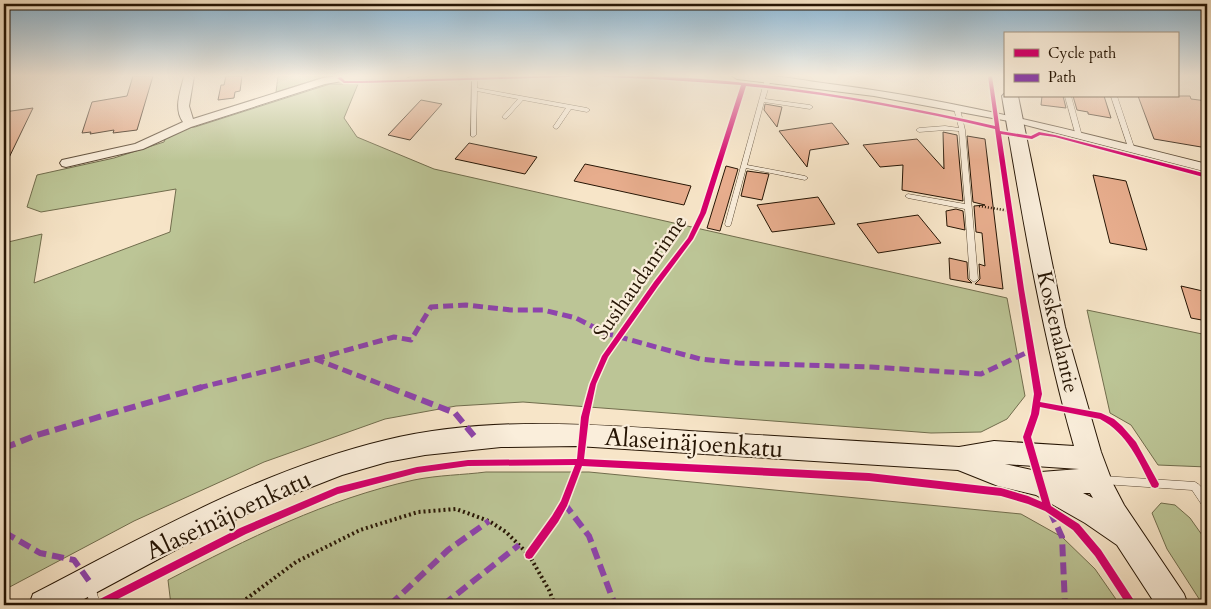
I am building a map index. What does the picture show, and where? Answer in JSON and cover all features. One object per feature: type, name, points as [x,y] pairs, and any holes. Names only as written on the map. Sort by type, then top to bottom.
[{"type":"street","points":[[184,104],[184,118],[188,122]]},
{"type":"street","points":[[66,163],[148,144],[174,132],[188,122],[201,120],[250,104]]},
{"type":"street","points":[[933,104],[1014,119],[1207,168]]},
{"type":"street","name":"Koskenalantie","points":[[1011,104],[1041,261],[1065,369],[1095,470],[1128,538],[1173,605]]},
{"type":"street","name":"Alaseinäjoenkatu","points":[[44,605],[92,593],[227,508],[301,476],[387,451],[452,438],[511,434],[583,435],[959,459],[994,452],[1032,453],[1095,470]]},
{"type":"street","name":"Alaseinäjoenkatu","points":[[959,459],[998,474],[1041,484],[1095,514],[1128,538]]},
{"type":"street","name":"Alaseinäjoenkatu","points":[[1041,484],[1095,470]]},
{"type":"lane","points":[[473,135],[474,104]]},
{"type":"lane","points":[[505,117],[516,104]]},
{"type":"lane","points":[[555,104],[587,110]]},
{"type":"lane","points":[[728,224],[761,104]]},
{"type":"lane","points":[[789,104],[810,108]]},
{"type":"lane","points":[[1070,104],[1079,136]]},
{"type":"lane","points":[[1117,104],[1132,150]]},
{"type":"lane","points":[[556,127],[569,107]]},
{"type":"lane","points":[[957,109],[962,130],[974,279]]},
{"type":"lane","points":[[919,130],[944,128],[962,130]]},
{"type":"lane","points":[[744,166],[805,178]]},
{"type":"lane","points":[[908,196],[968,205]]},
{"type":"lane","points":[[1095,470],[1195,486],[1207,505]]},
{"type":"path","points":[[1009,202],[1012,221]]},
{"type":"path","points":[[968,205],[1010,211]]},
{"type":"path","points":[[238,605],[296,562],[360,530],[418,512],[456,509],[489,521],[506,532],[529,555],[549,590],[555,605]]},
{"type":"path","points":[[529,555],[534,548]]},
{"type":"green space","points":[[266,104],[350,104],[344,118],[357,137],[434,169],[1007,298],[1025,396],[1007,419],[981,432],[931,433],[523,402],[456,406],[385,419],[264,462],[134,521],[4,590],[4,243],[42,234],[34,283],[170,232],[176,189],[41,212],[27,207],[37,175],[114,158],[164,142],[169,130],[195,127]]},
{"type":"green space","points":[[1087,310],[1207,335],[1207,467],[1158,465],[1131,425],[1110,413]]},
{"type":"green space","points":[[486,472],[589,472],[1021,514],[1062,537],[1095,569],[1120,605],[171,605],[168,580],[288,522],[319,509],[382,488],[423,478]]},
{"type":"green space","points":[[1161,503],[1175,505],[1190,518],[1207,542],[1207,605],[1203,605],[1167,549],[1152,513]]},
{"type":"building","points":[[91,104],[145,104],[137,130],[113,133],[114,130],[90,134],[91,132],[82,133]]},
{"type":"building","points":[[417,104],[442,104],[410,140],[388,135]]},
{"type":"building","points":[[765,104],[782,107],[777,127],[764,110]]},
{"type":"building","points":[[1065,104],[1066,108],[1041,105]]},
{"type":"building","points":[[1075,104],[1107,104],[1111,118],[1088,114],[1088,112],[1077,110]]},
{"type":"building","points":[[1141,104],[1207,104],[1207,148],[1154,139]]},
{"type":"building","points":[[33,108],[4,168],[4,112]]},
{"type":"building","points":[[832,123],[849,144],[810,150],[807,167],[779,131]]},
{"type":"building","points":[[943,132],[957,135],[963,201],[902,190],[903,165],[880,167],[863,145],[917,139],[944,169]]},
{"type":"building","points":[[967,136],[985,139],[1003,289],[975,284],[980,279],[979,264],[985,266],[982,233],[976,232],[974,206],[985,205],[973,202]]},
{"type":"building","points":[[469,143],[537,157],[525,174],[455,159]]},
{"type":"building","points":[[585,164],[691,186],[684,205],[574,181]]},
{"type":"building","points":[[726,166],[738,169],[720,231],[707,228]]},
{"type":"building","points":[[747,171],[769,174],[762,200],[741,196]]},
{"type":"building","points":[[1093,175],[1126,181],[1147,250],[1110,243]]},
{"type":"building","points":[[818,197],[835,224],[772,232],[757,205]]},
{"type":"building","points":[[956,209],[963,211],[965,230],[947,226],[946,211]]},
{"type":"building","points":[[918,215],[941,243],[878,253],[857,224]]},
{"type":"building","points":[[949,258],[967,262],[968,279],[972,283],[950,279]]},
{"type":"building","points":[[1181,286],[1207,292],[1207,321],[1191,318]]},
{"type":"marked path","points":[[315,359],[394,337],[411,340],[431,307],[466,305],[511,310],[543,310],[576,318],[605,333],[700,359],[738,363],[871,367],[981,374],[1032,350]]},
{"type":"marked path","points":[[4,448],[37,435],[233,378],[315,359],[455,413],[474,436]]},
{"type":"marked path","points":[[564,503],[589,536],[615,605]]},
{"type":"marked path","points":[[1050,511],[1062,537],[1065,605]]},
{"type":"marked path","points":[[390,605],[448,550],[489,521]]},
{"type":"marked path","points":[[4,532],[40,553],[74,560],[89,581]]},
{"type":"marked path","points":[[443,605],[519,545]]},
{"type":"cycle path","name":"Susihaudanrinne","points":[[529,555],[564,503],[580,462],[585,417],[593,384],[605,356],[690,239],[703,213],[738,104]]},
{"type":"cycle path","points":[[886,104],[997,128]]},
{"type":"cycle path","points":[[994,104],[1038,394],[1035,414],[1027,437],[1048,508],[1076,527],[1098,553],[1132,605]]},
{"type":"cycle path","points":[[998,132],[1032,138],[1039,133],[1055,136],[1207,176]]},
{"type":"cycle path","points":[[1037,404],[1101,416],[1111,421],[1127,436],[1155,484]]},
{"type":"cycle path","points":[[97,605],[243,531],[337,491],[417,470],[468,463],[580,462],[869,477],[1001,492],[1048,508]]}]
